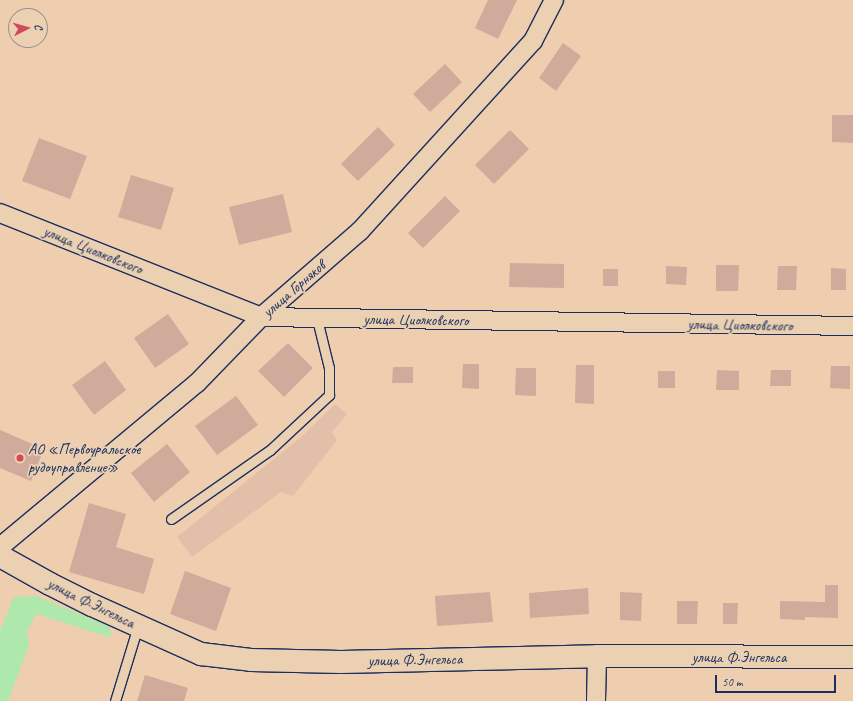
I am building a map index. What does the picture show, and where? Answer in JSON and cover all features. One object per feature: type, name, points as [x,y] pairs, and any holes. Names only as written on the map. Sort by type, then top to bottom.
[{"type":"street","name":"улица Горняков","points":[[0,547],[197,383],[261,317],[360,231],[533,40],[554,0]]},
{"type":"street","name":"улица Циолковского","points":[[0,213],[261,317],[853,326]]},
{"type":"street","name":"улица Ф.Энгельса","points":[[0,556],[50,584],[201,654],[251,660],[341,662],[597,656],[853,657]]},
{"type":"street","points":[[596,701],[597,656]]},
{"type":"lane","points":[[171,519],[270,450],[329,395],[329,368],[317,319]]},
{"type":"lane","points":[[115,701],[138,626]]},
{"type":"shaded area","points":[[335,404],[347,414],[332,432],[337,440],[293,496],[281,492],[192,557],[177,537],[300,438]]},
{"type":"green space","points":[[36,596],[109,626],[112,638],[36,614],[27,632],[29,645],[8,701],[0,701],[0,630],[14,597]]},
{"type":"building","points":[[488,0],[517,0],[498,39],[475,28]]},
{"type":"building","points":[[563,43],[581,56],[556,91],[539,78]]},
{"type":"building","points":[[445,64],[462,82],[430,112],[413,94]]},
{"type":"building","points":[[832,115],[853,115],[853,143],[832,142]]},
{"type":"building","points":[[378,127],[395,145],[358,181],[341,164]]},
{"type":"building","points":[[510,130],[529,149],[494,184],[475,165]]},
{"type":"building","points":[[39,138],[87,156],[70,199],[22,181]]},
{"type":"building","points":[[131,175],[174,188],[161,230],[118,217]]},
{"type":"building","points":[[283,194],[292,232],[239,245],[229,207]]},
{"type":"building","points":[[445,196],[460,211],[423,248],[408,233]]},
{"type":"building","points":[[510,263],[564,264],[564,288],[509,287]]},
{"type":"building","points":[[716,265],[739,265],[738,291],[716,291]]},
{"type":"building","points":[[666,266],[687,267],[686,285],[666,284]]},
{"type":"building","points":[[778,266],[797,266],[796,290],[777,290]]},
{"type":"building","points":[[831,268],[846,269],[846,290],[831,290]]},
{"type":"building","points":[[603,269],[618,269],[618,286],[603,286]]},
{"type":"building","points":[[168,314],[189,344],[155,368],[134,338]]},
{"type":"building","points":[[288,343],[313,368],[284,397],[258,371]]},
{"type":"building","points":[[105,361],[126,390],[94,415],[72,385]]},
{"type":"building","points":[[463,364],[479,364],[479,389],[462,388]]},
{"type":"building","points":[[576,365],[594,365],[594,404],[575,403]]},
{"type":"building","points":[[831,366],[850,366],[850,389],[830,388]]},
{"type":"building","points":[[393,367],[413,367],[413,383],[392,383]]},
{"type":"building","points":[[516,368],[536,368],[536,396],[515,395]]},
{"type":"building","points":[[717,370],[739,371],[739,390],[716,390]]},
{"type":"building","points":[[771,370],[791,370],[791,386],[770,386]]},
{"type":"building","points":[[658,371],[675,371],[675,388],[658,388]]},
{"type":"building","points":[[236,396],[258,425],[217,455],[195,426]]},
{"type":"building","name":"АО «Первоуральское рудоуправление»","points":[[0,430],[44,449],[31,481],[0,468]]},
{"type":"building","points":[[167,444],[190,472],[154,502],[131,473]]},
{"type":"building","points":[[89,503],[126,514],[116,547],[154,559],[144,594],[69,572]]},
{"type":"building","points":[[185,571],[231,588],[216,631],[170,614]]},
{"type":"building","points":[[825,585],[838,585],[838,618],[805,617],[805,620],[780,619],[780,601],[825,602]]},
{"type":"building","points":[[588,588],[589,614],[530,618],[529,593]]},
{"type":"building","points":[[490,592],[493,622],[437,626],[435,596]]},
{"type":"building","points":[[620,592],[642,593],[641,621],[620,620]]},
{"type":"building","points":[[677,601],[698,601],[697,624],[677,624]]},
{"type":"building","points":[[723,603],[738,603],[737,624],[723,624]]},
{"type":"building","points":[[145,675],[188,688],[184,701],[137,701]]},
{"type":"place","name":"АО «Первоуральское рудоуправление»","points":[[20,458]]}]
